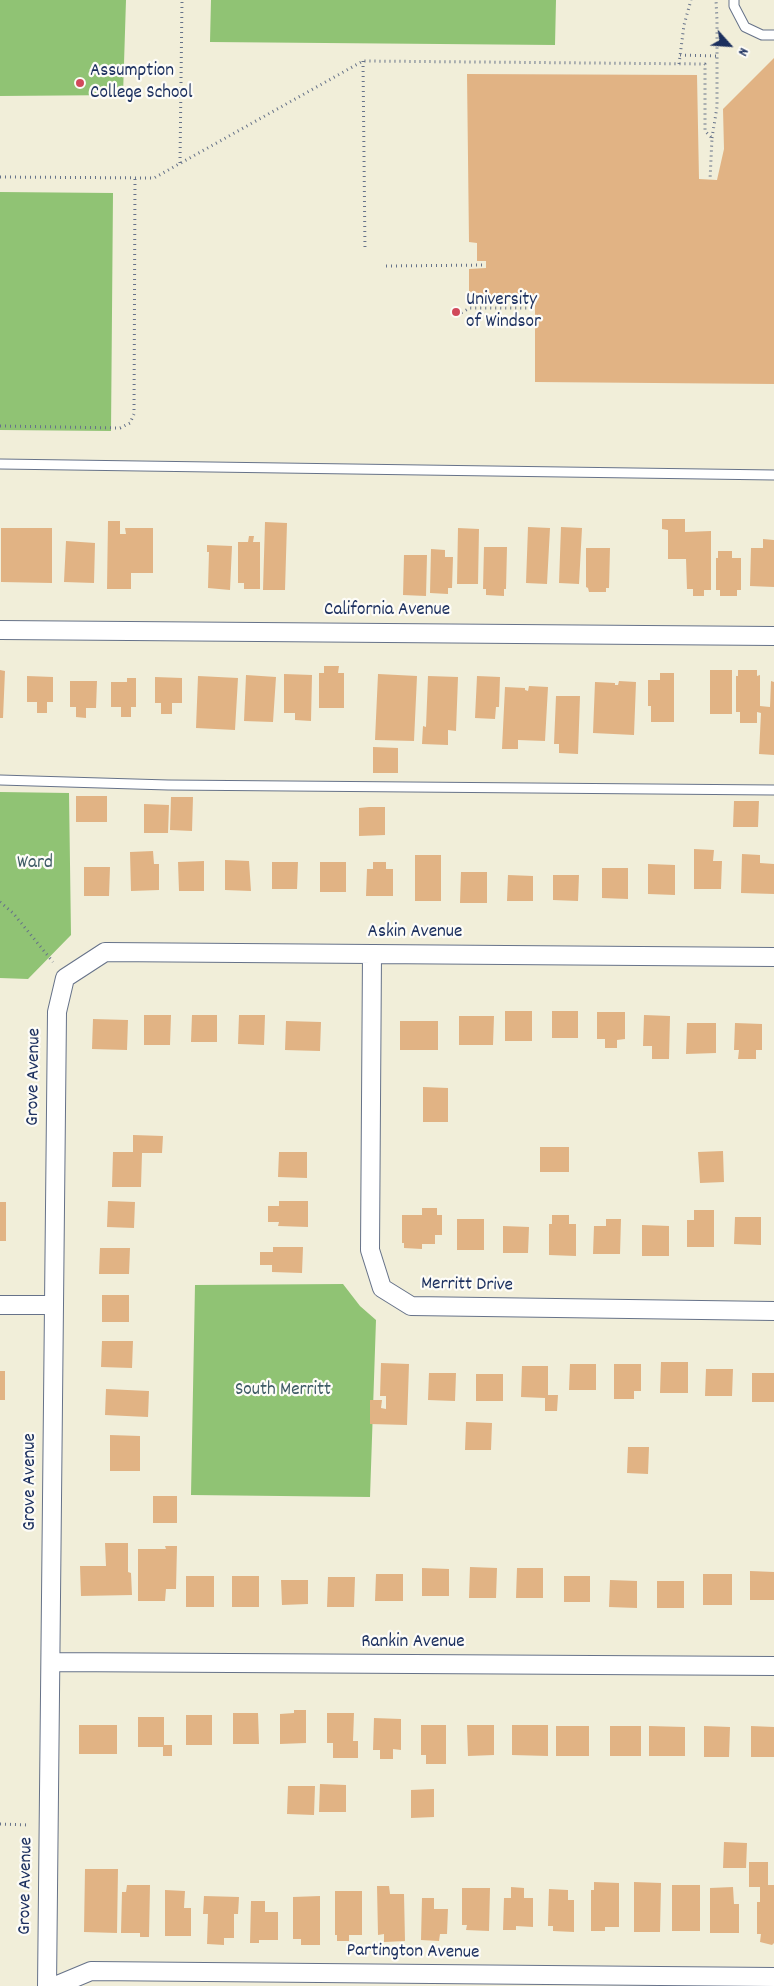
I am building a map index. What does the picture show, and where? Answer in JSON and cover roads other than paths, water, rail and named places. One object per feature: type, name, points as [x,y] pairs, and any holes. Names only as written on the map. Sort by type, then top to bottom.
[{"type":"street","name":"California Avenue","points":[[0,630],[774,636]]},
{"type":"street","name":"Askin Avenue","points":[[64,978],[105,952],[774,957]]},
{"type":"street","name":"Merritt Drive","points":[[372,954],[370,1250],[382,1288],[411,1306],[774,1311]]},
{"type":"street","name":"Grove Avenue","points":[[48,1986],[57,1012],[64,978]]},
{"type":"street","points":[[0,1306],[54,1305]]},
{"type":"street","name":"Rankin Avenue","points":[[51,1662],[774,1666]]},
{"type":"street","name":"Partington Avenue","points":[[55,1986],[92,1971],[774,1977]]},
{"type":"lane","points":[[734,0],[734,6],[745,27],[762,35],[774,35]]},
{"type":"lane","points":[[0,464],[774,475]]},
{"type":"lane","points":[[0,780],[178,785],[774,790]]},
{"type":"place","name":"Assumption College School","points":[[80,83]]},
{"type":"place","name":"University of Windsor","points":[[456,312]]},
{"type":"park label","name":"Ward","points":[[35,864]]},
{"type":"park label","name":"South Merritt","points":[[283,1391]]}]
